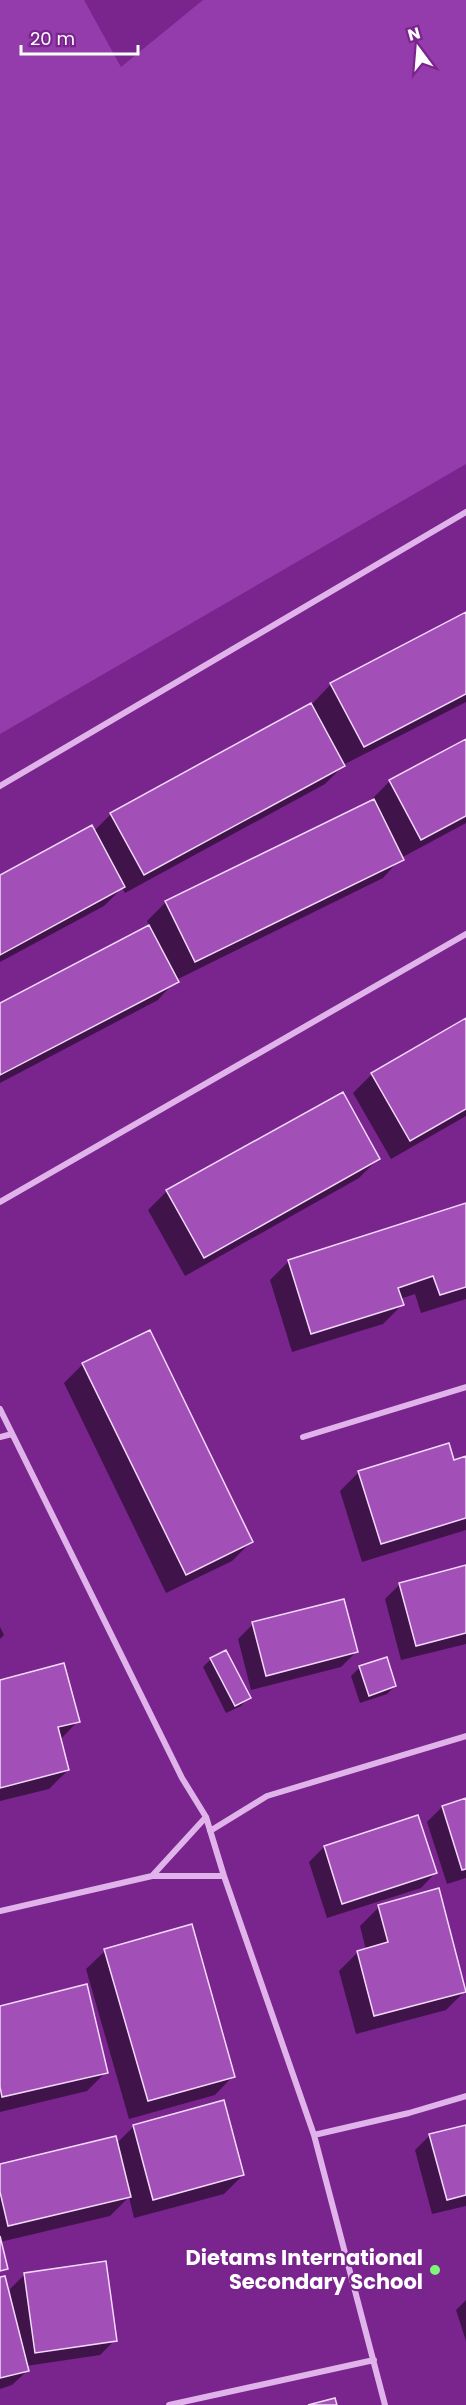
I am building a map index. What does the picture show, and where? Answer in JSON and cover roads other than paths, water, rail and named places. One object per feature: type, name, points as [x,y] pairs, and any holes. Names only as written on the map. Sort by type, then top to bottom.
[{"type":"street","points":[[0,786],[466,512]]},
{"type":"street","points":[[0,1202],[466,934]]},
{"type":"street","points":[[303,1437],[466,1387]]},
{"type":"street","points":[[0,1409],[182,1778],[206,1817],[224,1876],[314,2135],[385,2405]]},
{"type":"street","points":[[0,1437],[12,1434]]},
{"type":"street","points":[[210,1831],[267,1796],[466,1736]]},
{"type":"street","points":[[152,1876],[206,1817]]},
{"type":"street","points":[[0,1911],[152,1876],[224,1876]]},
{"type":"street","points":[[314,2135],[409,2113],[466,2096]]},
{"type":"street","points":[[169,2405],[374,2360]]},
{"type":"place","name":"Dietams International Secondary School","points":[[435,2270]]}]
